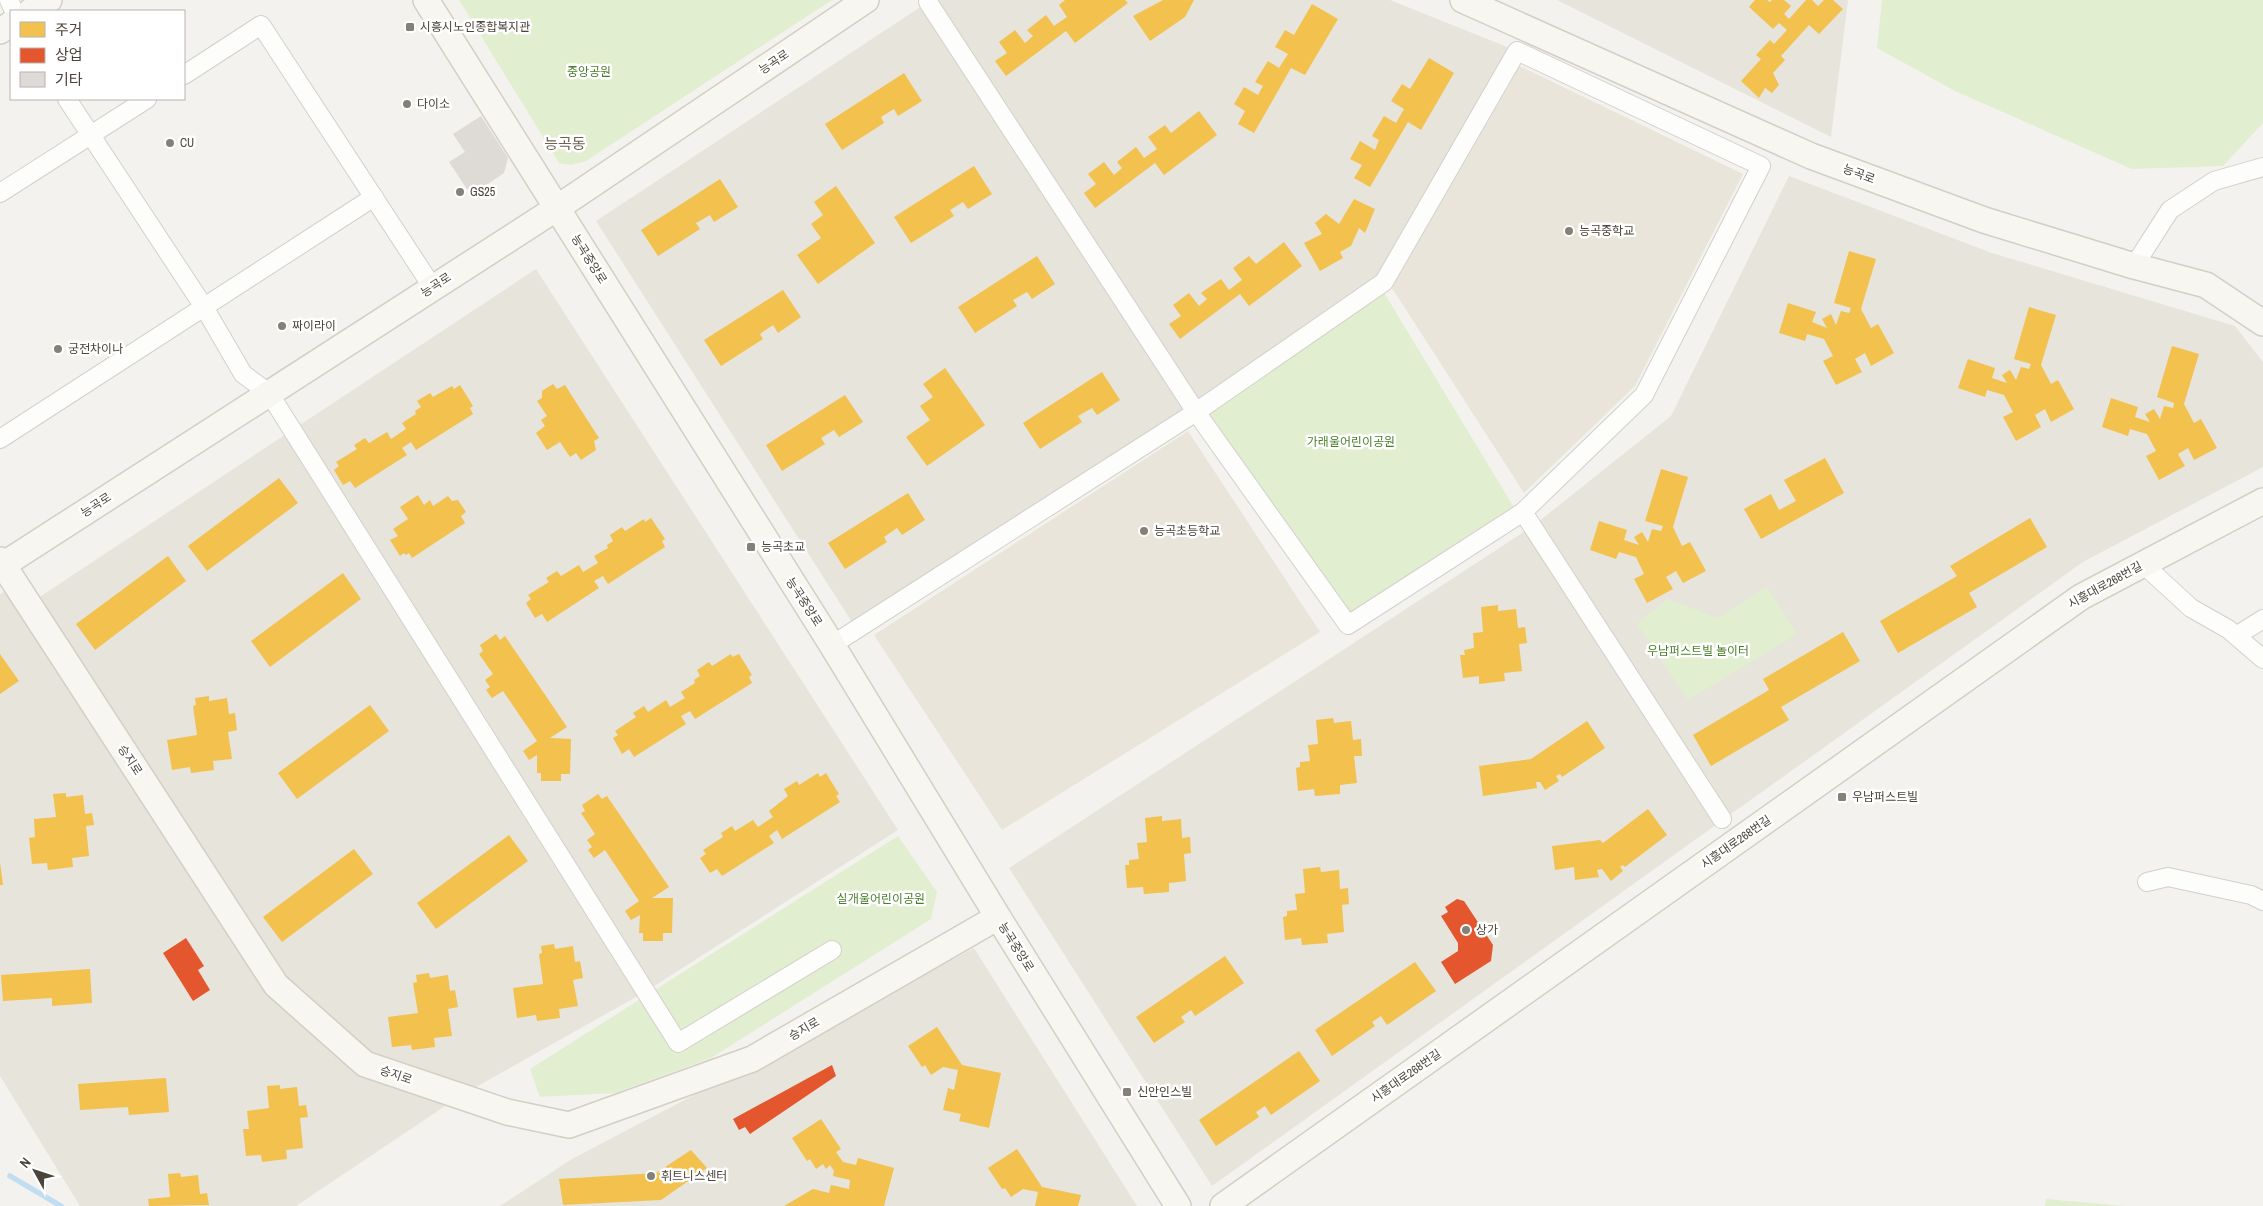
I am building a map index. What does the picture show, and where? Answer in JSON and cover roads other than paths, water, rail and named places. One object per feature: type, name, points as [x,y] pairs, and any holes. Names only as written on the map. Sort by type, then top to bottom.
[{"type":"street","points":[[33,10],[49,0]]},
{"type":"street","name":"능곡중앙로","points":[[426,0],[832,645],[1178,1206]]},
{"type":"street","name":"능곡로","points":[[1,562],[557,208],[866,0]]},
{"type":"street","name":"능곡로","points":[[1463,0],[1811,156],[1984,220],[2134,266],[2206,285],[2263,323]]},
{"type":"street","points":[[832,645],[1196,412],[1384,282],[1517,50],[1761,166],[1644,395],[1523,512],[1348,625],[1196,412],[928,2]]},
{"type":"street","points":[[185,74],[261,25],[433,288]]},
{"type":"street","points":[[68,100],[204,307],[243,374],[269,393],[678,1043],[832,950]]},
{"type":"street","points":[[0,193],[145,100]]},
{"type":"street","points":[[2134,266],[2170,210],[2214,181],[2263,167]]},
{"type":"street","points":[[0,439],[374,197]]},
{"type":"street","name":"시흥대로268번길","points":[[1223,1206],[2081,597],[2263,501]]},
{"type":"street","points":[[1523,512],[1722,819]]},
{"type":"street","name":"승지로","points":[[1,562],[276,985],[365,1064],[507,1112],[569,1125],[752,1059],[998,917]]},
{"type":"street","points":[[2143,564],[2190,608],[2236,636],[2263,660]]},
{"type":"street","points":[[2236,636],[2263,619]]},
{"type":"street","points":[[2147,882],[2168,877],[2224,891],[2251,895],[2263,901]]},
{"type":"waterway","points":[[10,1176],[61,1206]]},
{"type":"place","name":"시흥시노인종합복지관","points":[[410,27]]},
{"type":"place","name":"다이소","points":[[407,104]]},
{"type":"place","name":"CU","points":[[170,143]]},
{"type":"place","name":"GS25","points":[[460,192]]},
{"type":"place","name":"능곡중학교","points":[[1569,231]]},
{"type":"place","name":"짜이라이","points":[[282,326]]},
{"type":"place","name":"궁전차이나","points":[[58,349]]},
{"type":"place","name":"능곡초등학교","points":[[1144,531]]},
{"type":"place","name":"능곡초교","points":[[751,547]]},
{"type":"place","name":"우남퍼스트빌","points":[[1842,797]]},
{"type":"place","name":"상가","points":[[1466,930]]},
{"type":"place","name":"신안인스빌","points":[[1127,1092]]},
{"type":"place","name":"휘트니스센터","points":[[651,1176]]},
{"type":"district","name":"능곡동","points":[[565,143]]},
{"type":"park label","name":"중앙공원","points":[[589,72]]},
{"type":"park label","name":"가래울어린이공원","points":[[1351,442]]},
{"type":"park label","name":"우남퍼스트빌 놀이터","points":[[1698,651]]},
{"type":"park label","name":"실개울어린이공원","points":[[881,899]]}]
